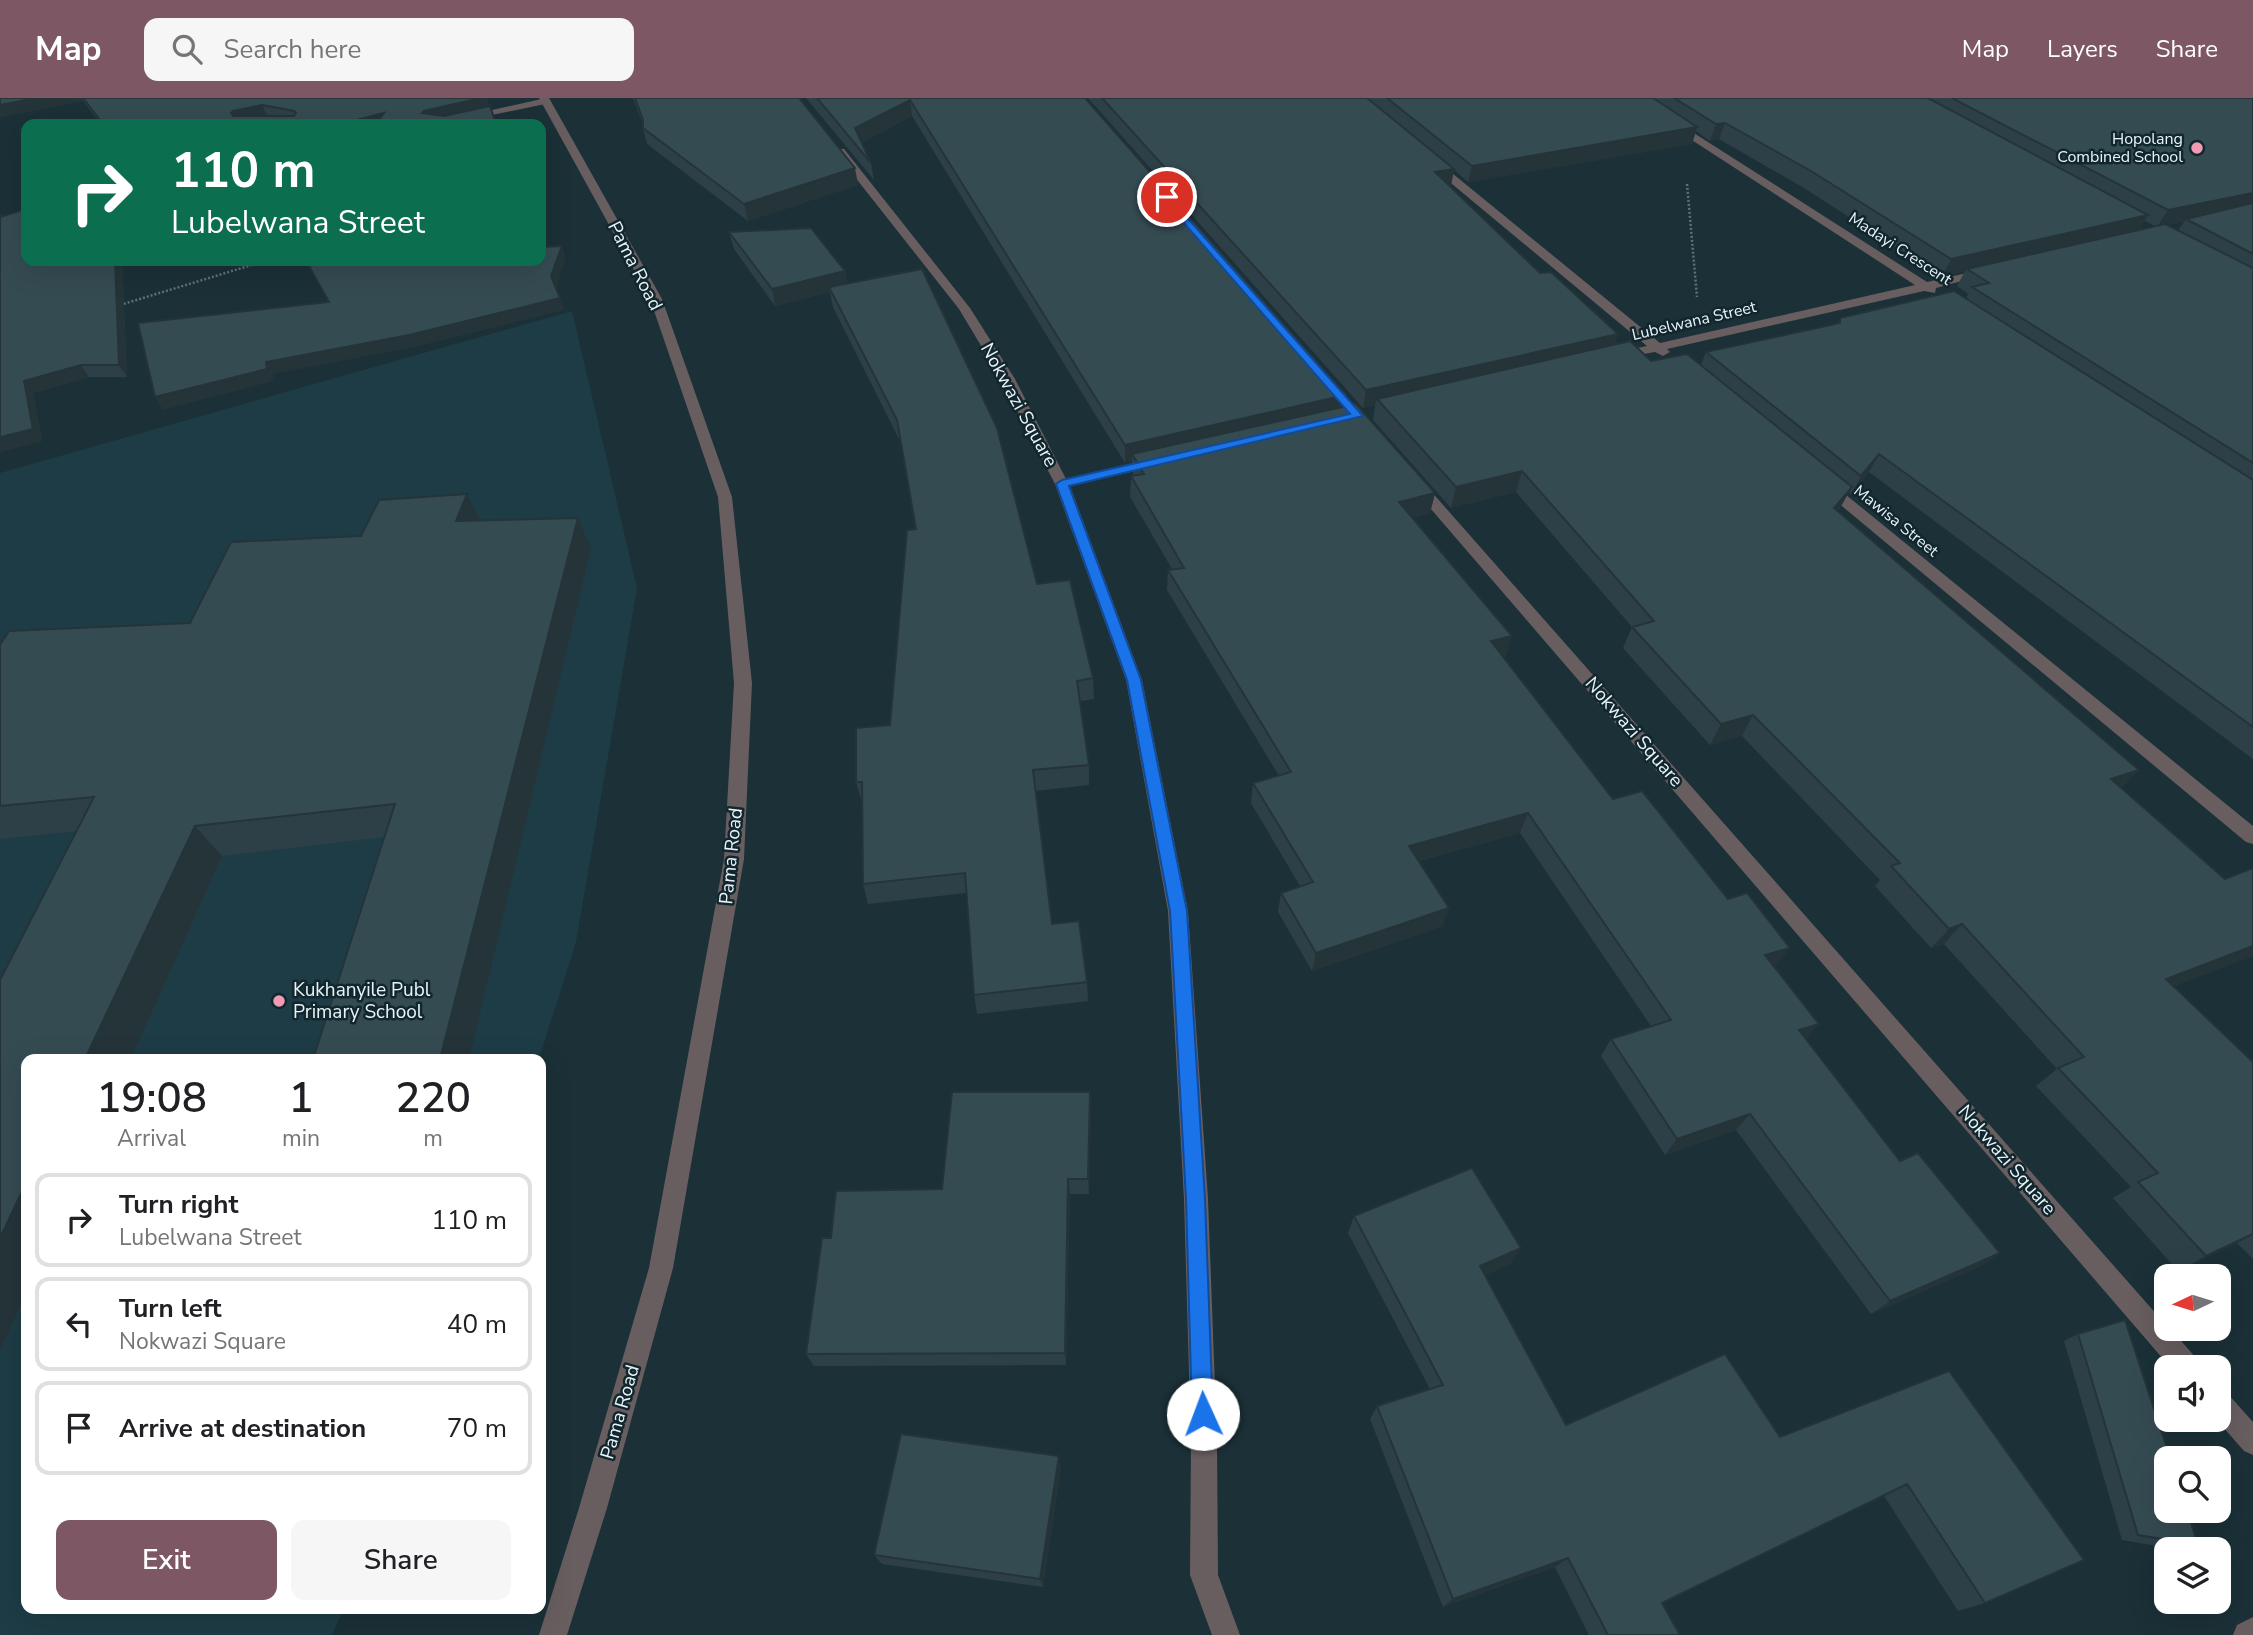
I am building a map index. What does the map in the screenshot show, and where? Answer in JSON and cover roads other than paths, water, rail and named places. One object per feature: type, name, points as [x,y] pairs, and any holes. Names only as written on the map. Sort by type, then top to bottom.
[{"type":"street","name":"Madayi Crescent","points":[[1632,98],[1947,301]]},
{"type":"street","points":[[456,119],[545,99]]},
{"type":"street","name":"Pama Road","points":[[545,99],[656,299],[725,497],[743,683],[734,859],[661,1268],[593,1508],[553,1635]]},
{"type":"street","name":"Nokwazi Square","points":[[831,140],[964,308],[1008,379],[1062,484],[1134,680],[1178,911],[1196,1212],[1204,1575],[1226,1635]]},
{"type":"street","points":[[1417,150],[1679,365]]},
{"type":"street","name":"Lubelwana Street","points":[[1603,360],[1993,271]]},
{"type":"street","points":[[1062,484],[1169,459]]},
{"type":"street","name":"Nokwazi Square","points":[[1403,468],[2177,1355]]},
{"type":"street","name":"Mawisa Street","points":[[1808,471],[2253,837]]},
{"type":"street","points":[[2231,1417],[2253,1442]]},
{"type":"street","points":[[2247,1635],[2253,1631]]},
{"type":"place","name":"Hopolang Combined School","points":[[2197,148]]},
{"type":"place","name":"Kukhanyile Publ Primary School","points":[[279,1001]]}]
